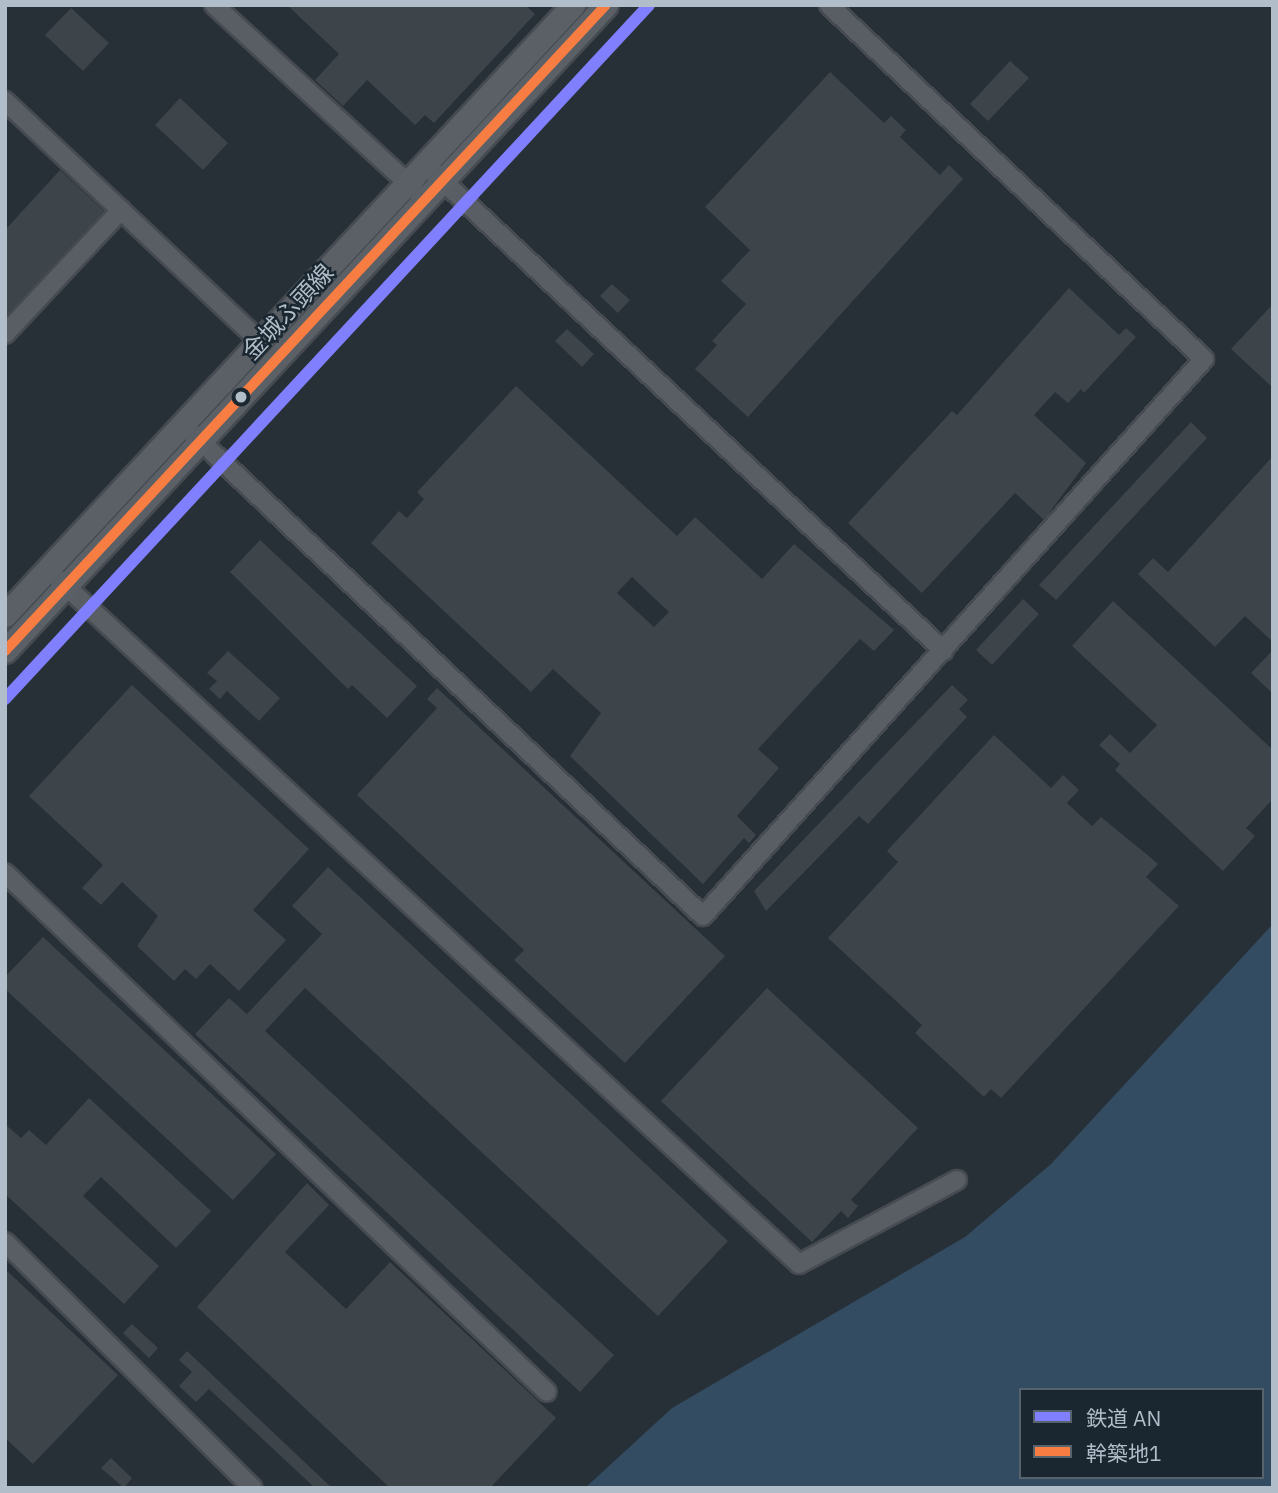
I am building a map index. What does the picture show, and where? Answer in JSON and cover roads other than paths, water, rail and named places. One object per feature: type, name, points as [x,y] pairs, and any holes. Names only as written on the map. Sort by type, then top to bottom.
[{"type":"main road","name":"金城ふ頭線","points":[[436,175],[573,5]]},
{"type":"main road","name":"金城ふ頭線","points":[[5,615],[261,342],[418,193],[606,5]]},
{"type":"main road","name":"金城ふ頭線","points":[[5,651],[202,443],[418,193]]},
{"type":"street","points":[[214,5],[418,193]]},
{"type":"street","points":[[184,425],[703,916],[1204,359],[837,8]]},
{"type":"street","points":[[5,101],[261,342]]},
{"type":"street","points":[[436,175],[944,651]]},
{"type":"street","points":[[5,334],[121,210]]},
{"type":"street","points":[[48,569],[799,1264],[957,1180]]},
{"type":"street","points":[[5,873],[547,1392]]},
{"type":"street","points":[[5,1242],[253,1488]]},
{"type":"water","points":[[1273,924],[1273,1488],[585,1488],[672,1408],[965,1237],[1051,1164]]},
{"type":"rail line","name":"AN","points":[[5,699],[649,5]]}]
